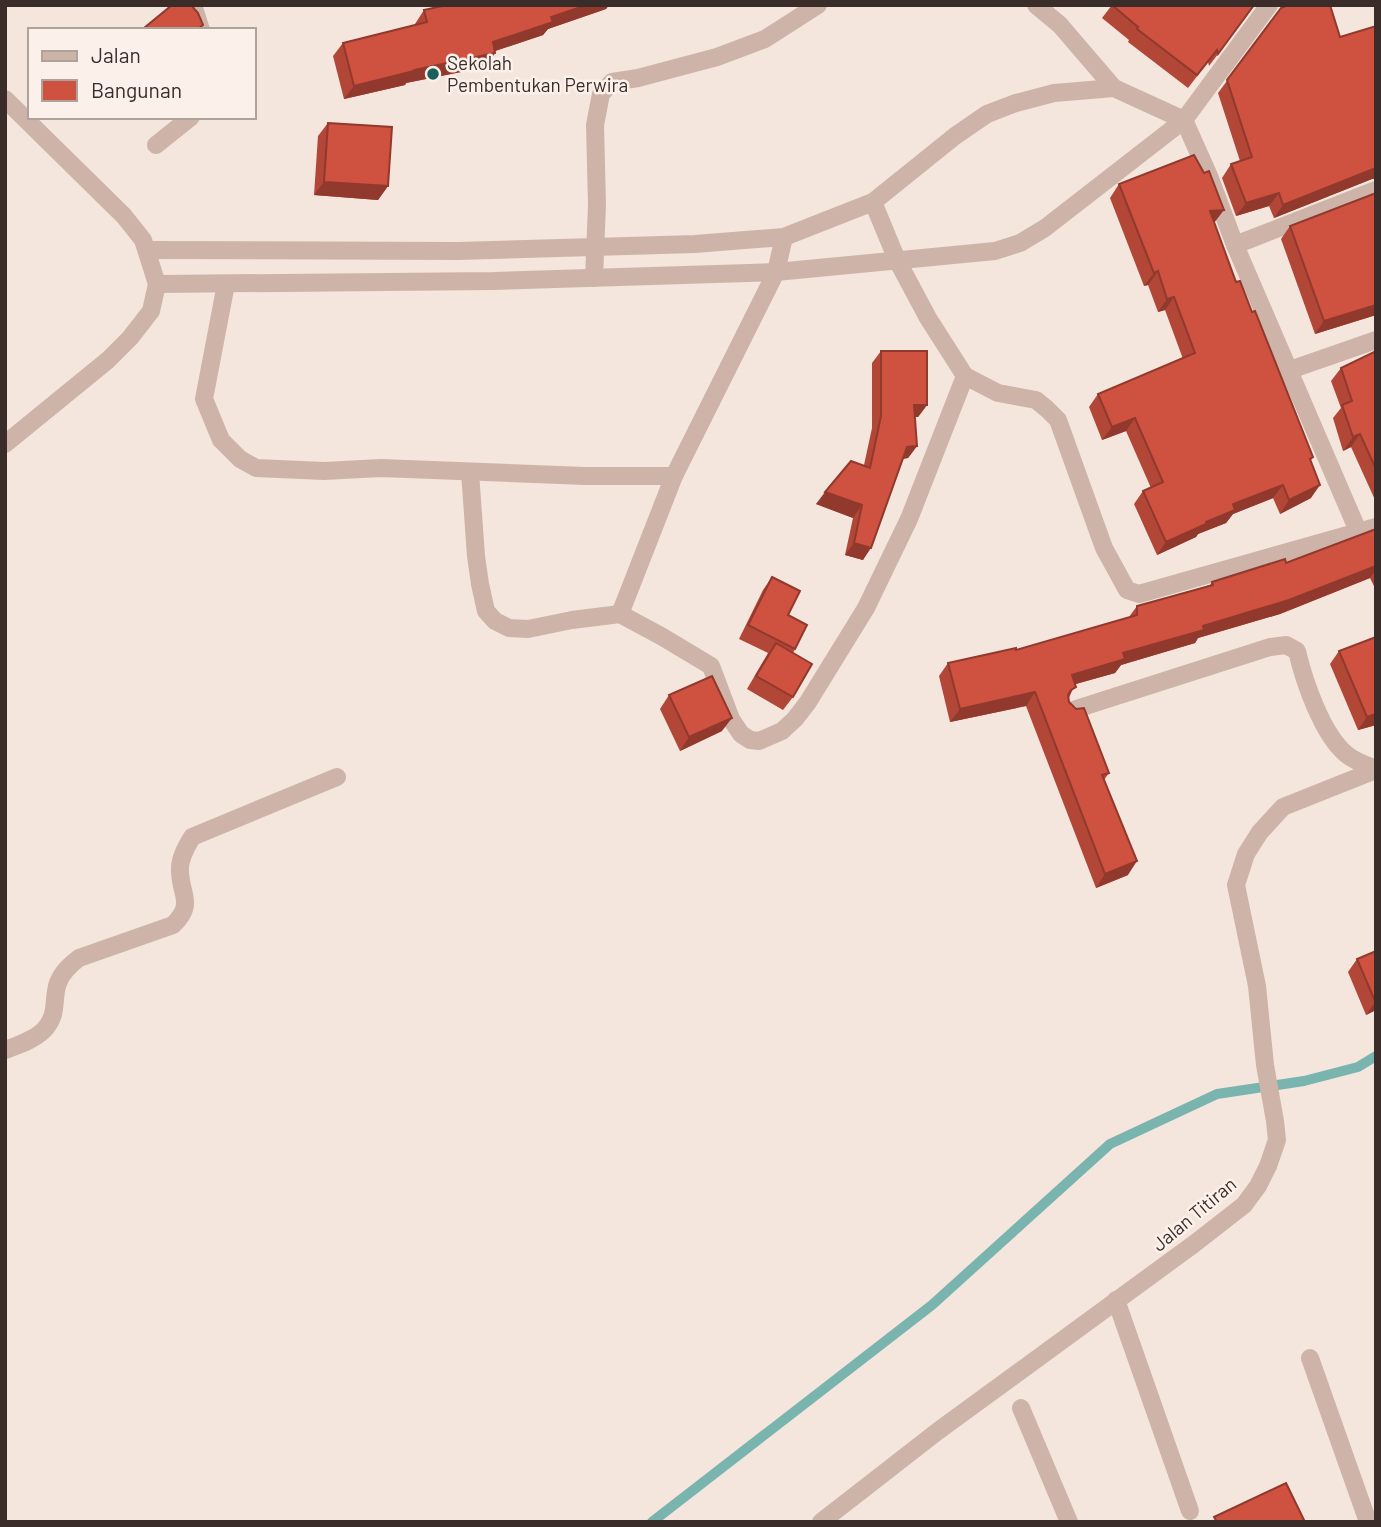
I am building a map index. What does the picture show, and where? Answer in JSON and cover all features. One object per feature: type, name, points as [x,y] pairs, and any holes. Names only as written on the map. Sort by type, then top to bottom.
[{"type":"street","points":[[193,5],[200,28]]},
{"type":"street","points":[[594,278],[596,125],[601,94],[612,82],[718,57],[765,39],[818,5]]},
{"type":"street","points":[[873,202],[897,260],[928,318],[965,376],[998,393],[1036,400],[1058,420],[1104,548],[1127,590],[1139,594],[1367,529],[1290,370],[1184,120],[1114,88],[1060,25],[1036,5]]},
{"type":"street","points":[[157,284],[594,278],[776,272],[995,251],[1020,243],[1045,228],[1184,120],[1269,5]]},
{"type":"street","points":[[148,250],[458,251],[695,244],[784,237],[873,202],[955,136],[987,114],[1054,93],[1114,88]]},
{"type":"street","points":[[5,99],[124,216],[148,250],[157,284],[151,311],[130,338],[108,360],[5,444]]},
{"type":"street","points":[[156,145],[188,119]]},
{"type":"street","points":[[1235,245],[1376,190]]},
{"type":"street","points":[[620,614],[674,476],[776,272],[784,237]]},
{"type":"street","points":[[323,250],[323,283]]},
{"type":"street","points":[[226,284],[204,399],[221,440],[240,459],[256,468],[324,471],[381,468],[585,476],[674,476]]},
{"type":"street","points":[[1290,370],[1376,340]]},
{"type":"street","points":[[470,472],[475,556],[486,611],[495,621],[509,628],[528,629],[620,614],[710,666],[731,719],[741,734],[750,740],[759,741],[782,731],[795,719],[866,608],[909,519],[965,376]]},
{"type":"street","points":[[1070,711],[1270,647],[1286,645],[1297,651],[1304,681],[1332,739],[1348,756],[1376,770]]},
{"type":"street","name":"Jalan Titiran","points":[[821,1522],[938,1431],[1244,1205],[1258,1186],[1277,1140],[1265,1065],[1257,986],[1236,885],[1246,854],[1260,832],[1283,807],[1376,770]]},
{"type":"street","points":[[5,1050],[28,1041],[45,1029],[55,1011],[57,985],[67,967],[79,958],[173,925],[182,916],[186,908],[180,867],[192,837],[338,777]]},
{"type":"street","points":[[1116,1300],[1190,1511]]},
{"type":"street","points":[[1310,1358],[1368,1522]]},
{"type":"street","points":[[1021,1408],[1069,1522]]},
{"type":"building","points":[[172,5],[191,5],[203,25],[199,28],[144,28]]},
{"type":"building","points":[[447,5],[587,5],[551,17],[553,22],[493,42],[495,53],[354,86],[343,43],[427,22],[424,10]]},
{"type":"building","points":[[1112,5],[1254,5],[1218,54],[1217,50],[1197,75],[1137,29],[1138,27]]},
{"type":"building","points":[[1288,5],[1330,5],[1340,37],[1376,26],[1376,168],[1283,205],[1279,193],[1246,203],[1231,164],[1252,157],[1227,80],[1281,8]]},
{"type":"building","points":[[328,123],[392,127],[388,186],[324,182]]},
{"type":"building","points":[[1194,155],[1204,173],[1209,171],[1224,210],[1210,211],[1236,282],[1240,281],[1252,312],[1255,311],[1313,457],[1310,459],[1320,485],[1289,500],[1283,485],[1233,504],[1235,510],[1166,542],[1143,491],[1163,482],[1135,418],[1112,427],[1098,394],[1195,353],[1174,297],[1167,299],[1158,271],[1154,273],[1119,184]]},
{"type":"building","points":[[1376,193],[1376,305],[1324,321],[1290,226]]},
{"type":"building","points":[[881,351],[927,351],[927,405],[914,405],[917,446],[907,447],[871,548],[854,543],[862,505],[825,492],[851,461],[870,468],[881,416]]},
{"type":"building","points":[[1376,351],[1376,469],[1360,434],[1353,437],[1342,405],[1352,401],[1341,368]]},
{"type":"building","points":[[1376,529],[1376,566],[1289,600],[1203,626],[1204,630],[1123,653],[1125,659],[1072,675],[1076,687],[1068,695],[1069,702],[1076,709],[1084,708],[1109,773],[1102,775],[1137,861],[1105,874],[1035,692],[960,709],[948,663],[1016,650],[1137,615],[1137,606],[1213,585],[1212,582],[1285,559],[1286,563]]},
{"type":"building","points":[[772,577],[800,591],[788,615],[807,625],[795,649],[748,625]]},
{"type":"building","points":[[1376,637],[1376,714],[1367,717],[1339,651]]},
{"type":"building","points":[[776,643],[812,664],[793,697],[756,676]]},
{"type":"building","points":[[712,676],[732,718],[689,737],[669,695]]},
{"type":"building","points":[[1376,951],[1376,1001],[1375,1001],[1357,959]]},
{"type":"building","points":[[1286,1483],[1305,1522],[1217,1522],[1214,1517]]},
{"type":"waterway","points":[[652,1522],[932,1305],[1110,1144],[1217,1094],[1304,1081],[1358,1067],[1376,1056]]},
{"type":"place","name":"Sekolah Pembentukan Perwira","points":[[433,74]]}]
